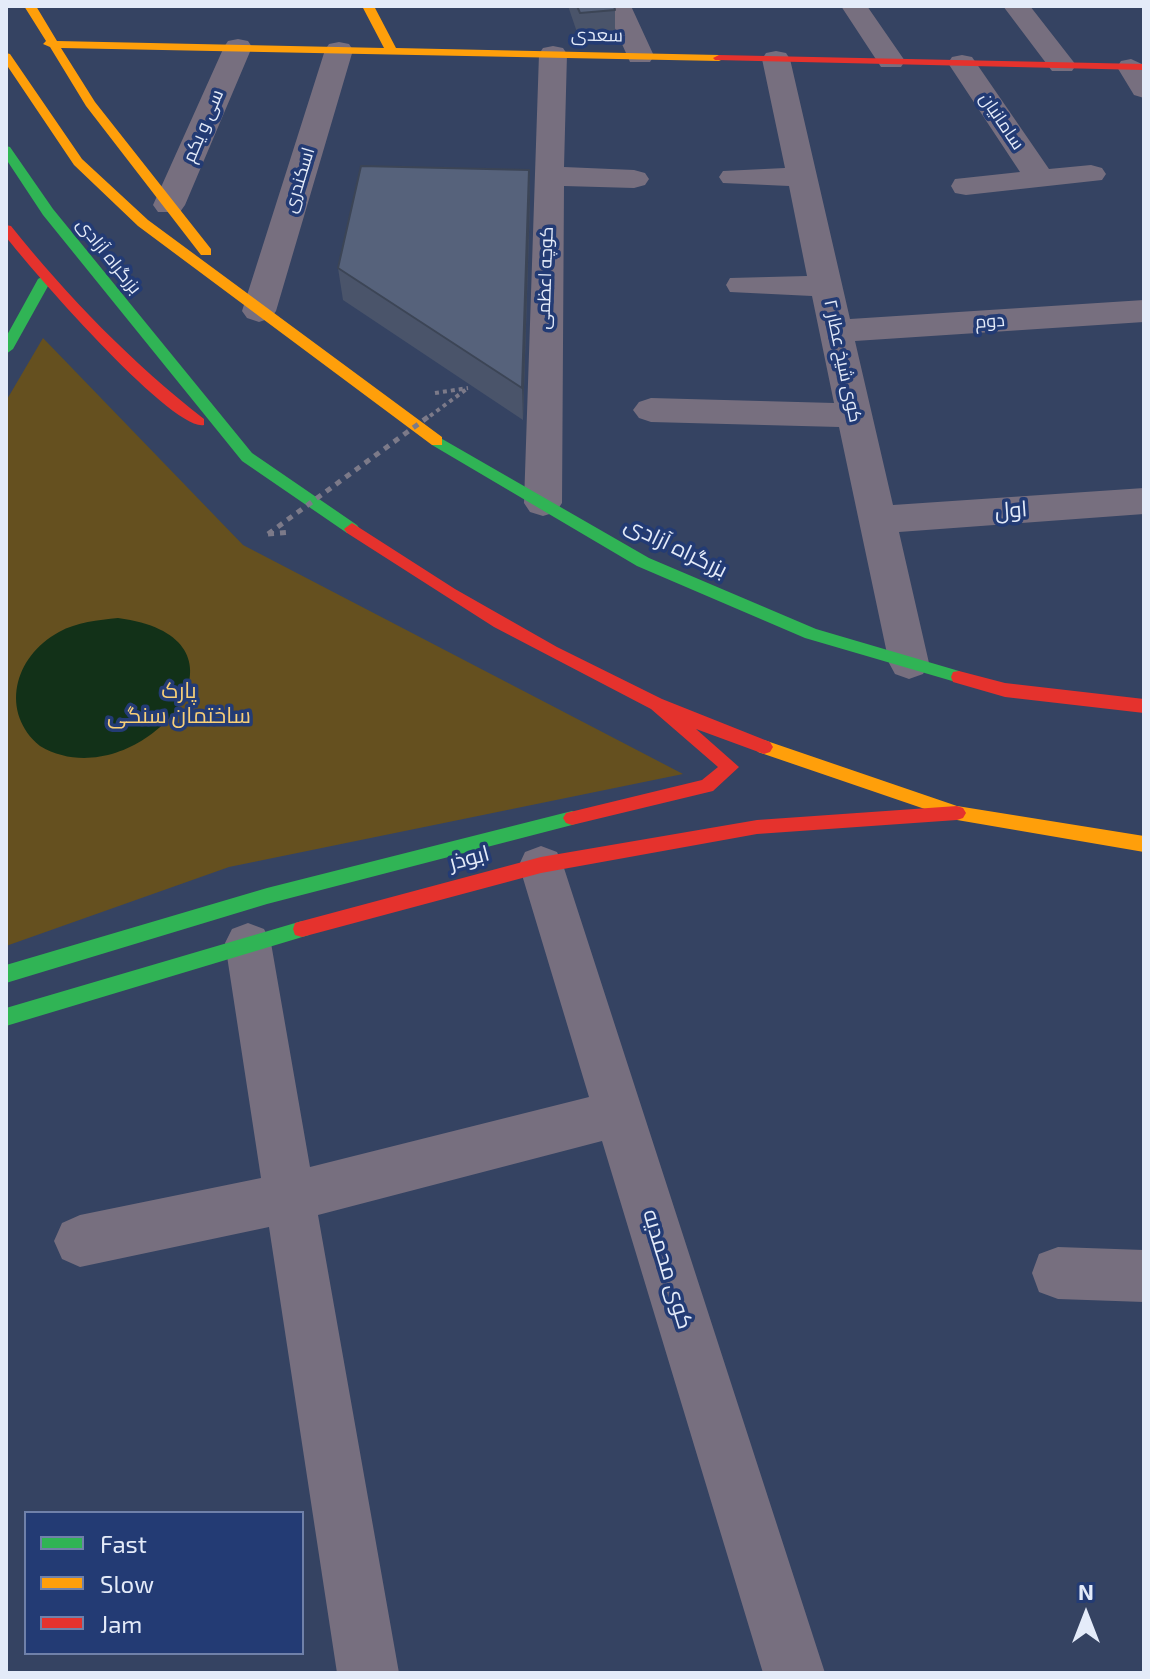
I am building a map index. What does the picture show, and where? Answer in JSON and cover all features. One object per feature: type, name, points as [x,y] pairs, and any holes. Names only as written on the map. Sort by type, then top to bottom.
[{"type":"main road","name":"بزرگراه آزادی","points":[[30,6],[49,44],[93,108],[251,306]]},
{"type":"main road","points":[[368,6],[392,51]]},
{"type":"main road","name":"سعدی","points":[[49,44],[1062,65],[1140,74]]},
{"type":"main road","name":"بزرگراه آزادی","points":[[6,56],[78,162],[143,223],[435,440],[643,562],[811,634],[909,663],[1005,690],[1144,706]]},
{"type":"main road","name":"بزرگراه آزادی","points":[[6,150],[48,212],[247,457]]},
{"type":"main road","name":"بزرگراه آزادی","points":[[11,244],[142,380],[247,457],[420,576],[581,667],[658,706],[764,749],[957,813],[1144,844]]},
{"type":"main road","points":[[6,349],[11,332],[45,279]]},
{"type":"main road","name":"ابوذر","points":[[6,1017],[248,943],[536,846],[707,786],[730,767],[658,706]]},
{"type":"main road","name":"ابوذر","points":[[6,974],[234,903],[536,846],[957,813]]},
{"type":"street","points":[[618,6],[640,56]]},
{"type":"street","points":[[854,6],[891,61]]},
{"type":"street","points":[[1016,6],[1062,65]]},
{"type":"street","name":"سی و یکم","points":[[169,205],[238,47]]},
{"type":"street","name":"اسکندری","points":[[251,306],[339,50]]},
{"type":"street","name":"کوچه اعظمی","points":[[543,503],[538,185],[553,54]]},
{"type":"street","name":"کوی شیخ عطار ۲","points":[[776,59],[909,663]]},
{"type":"street","name":"سامانیان","points":[[962,63],[1041,180]]},
{"type":"street","points":[[966,186],[1091,174]]},
{"type":"street","points":[[734,177],[802,177]]},
{"type":"street","points":[[538,185],[634,179]]},
{"type":"street","points":[[742,285],[826,286]]},
{"type":"street","name":"دوم","points":[[836,331],[1144,311]]},
{"type":"street","points":[[651,410],[855,416]]},
{"type":"street","name":"اول","points":[[877,520],[1144,501]]},
{"type":"street","name":"کوی محمدیه","points":[[536,846],[794,1673]]},
{"type":"street","points":[[248,943],[368,1673]]},
{"type":"street","points":[[80,1241],[290,1197],[619,1113]]},
{"type":"street","points":[[1058,1273],[1144,1276]]},
{"type":"path","points":[[268,534],[468,388]]},
{"type":"green space","name":"پارک ساختمان سنگی","points":[[43,338],[243,545],[683,774],[229,867],[6,946],[6,401]]},
{"type":"shaded area","points":[[118,618],[165,632],[187,655],[189,683],[175,711],[149,736],[115,753],[77,758],[40,746],[27,733],[16,702],[22,670],[43,643],[59,632],[88,622]]},
{"type":"building","points":[[577,6],[614,6],[615,10],[580,13]]},
{"type":"building","points":[[361,166],[529,170],[522,388],[338,268]]},
{"type":"traffic: fast","points":[[6,150],[48,212],[247,457],[352,529]]},
{"type":"traffic: fast","points":[[6,349],[45,279]]},
{"type":"traffic: fast","points":[[437,441],[643,562],[811,634],[959,677]]},
{"type":"traffic: fast","points":[[6,974],[267,896],[572,818]]},
{"type":"traffic: fast","points":[[6,1017],[302,929]]},
{"type":"traffic: slow","points":[[30,6],[90,103],[206,252]]},
{"type":"traffic: slow","points":[[368,6],[392,51]]},
{"type":"traffic: slow","points":[[49,44],[719,58]]},
{"type":"traffic: slow","points":[[6,56],[78,162],[143,223],[437,441]]},
{"type":"traffic: slow","points":[[764,747],[957,813],[1144,844]]},
{"type":"traffic: jam","points":[[719,58],[1144,67]]},
{"type":"traffic: jam","points":[[6,229],[96,332],[145,379],[199,422]]},
{"type":"traffic: jam","points":[[352,529],[449,593],[551,652],[656,704],[764,747]]},
{"type":"traffic: jam","points":[[959,677],[1005,690],[1144,706]]},
{"type":"traffic: jam","points":[[572,818],[707,786],[730,767],[658,706]]},
{"type":"traffic: jam","points":[[302,929],[541,865],[757,827],[957,813]]}]
